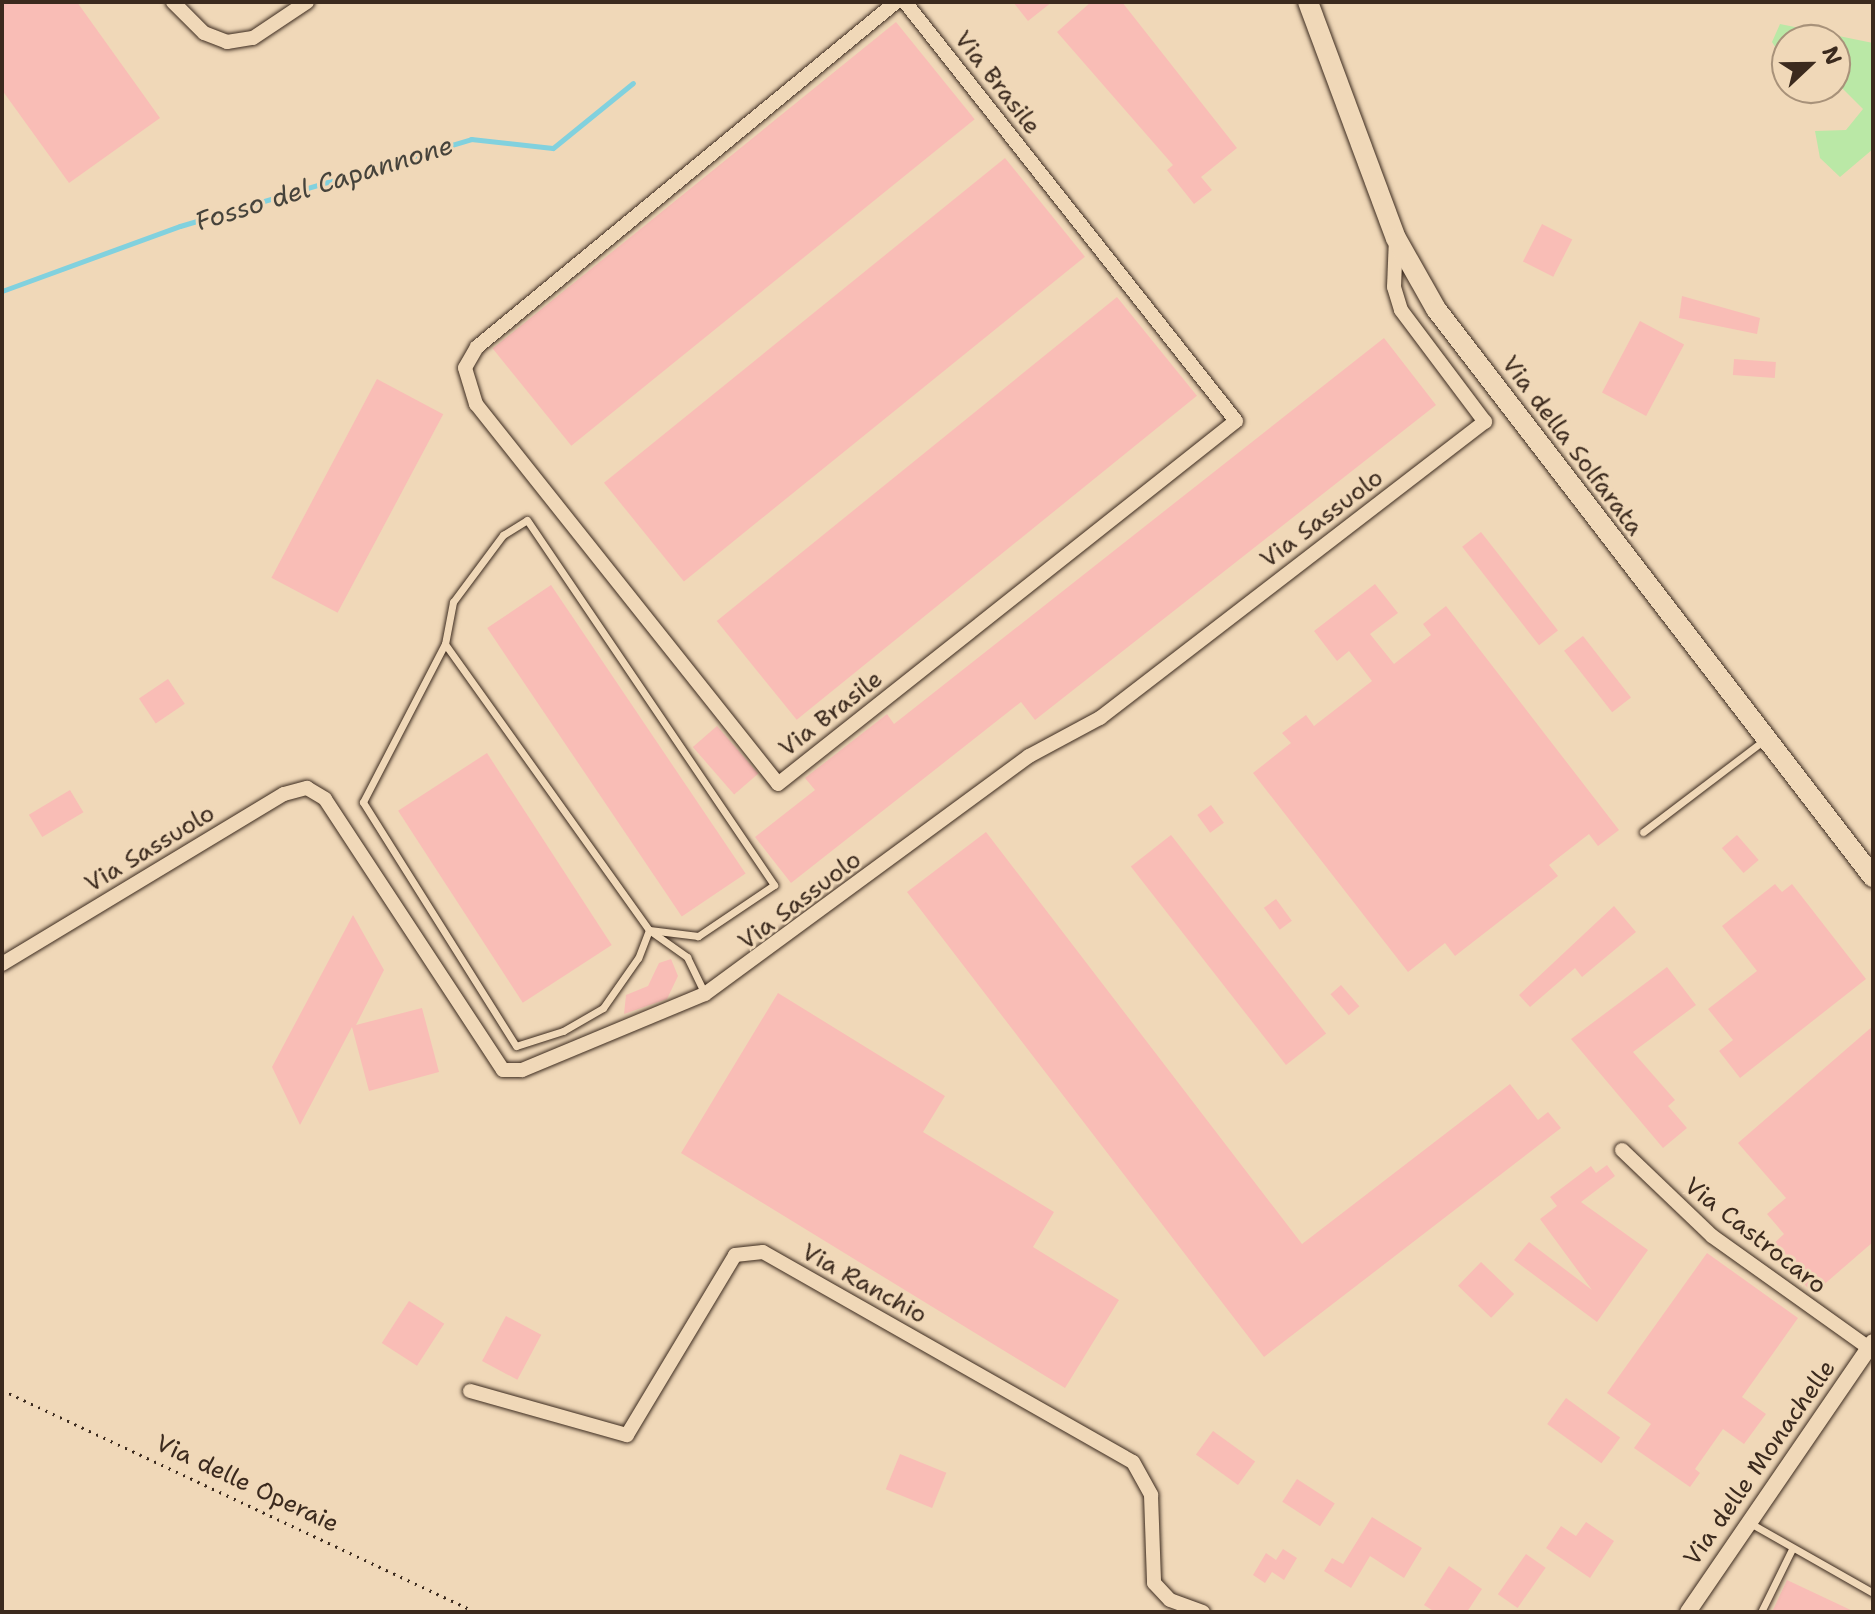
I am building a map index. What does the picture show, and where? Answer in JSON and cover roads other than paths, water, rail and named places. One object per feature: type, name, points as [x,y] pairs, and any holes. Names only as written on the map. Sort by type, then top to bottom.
[{"type":"main road","name":"Via della Solfarata","points":[[1308,2],[1396,238],[1436,309],[1873,877]]},
{"type":"street","points":[[173,2],[204,33],[227,42],[253,38],[307,2]]},
{"type":"street","name":"Via Brasile","points":[[896,2],[477,347],[465,368],[476,404],[778,784],[1236,421],[905,2]]},
{"type":"street","name":"Via Sassuolo","points":[[2,964],[284,794],[307,788],[325,799],[503,1070],[522,1070],[705,994],[1029,756],[1100,718],[1485,422],[1401,310],[1394,287],[1396,238]]},
{"type":"street","name":"Via Castrocaro","points":[[1622,1150],[1712,1236],[1871,1345]]},
{"type":"street","name":"Via Ranchio","points":[[470,1391],[627,1435],[735,1255],[763,1252],[1133,1462],[1151,1495],[1154,1583],[1170,1600],[1203,1612]]},
{"type":"street","name":"Via delle Monachelle","points":[[1688,1612],[1871,1345]]},
{"type":"lane","points":[[527,520],[774,885],[698,936],[649,930],[638,958],[603,1008],[563,1031],[516,1046],[363,802],[445,644],[453,602],[503,535],[527,520]]},
{"type":"lane","points":[[445,644],[649,930],[687,957],[705,994]]},
{"type":"lane","points":[[1643,832],[1765,738]]},
{"type":"lane","points":[[1748,1522],[1873,1593]]},
{"type":"lane","points":[[1761,1612],[1792,1549]]},
{"type":"waterway","name":"Fosso del Capannone","points":[[2,291],[180,226],[471,139],[553,148],[633,83]]}]
